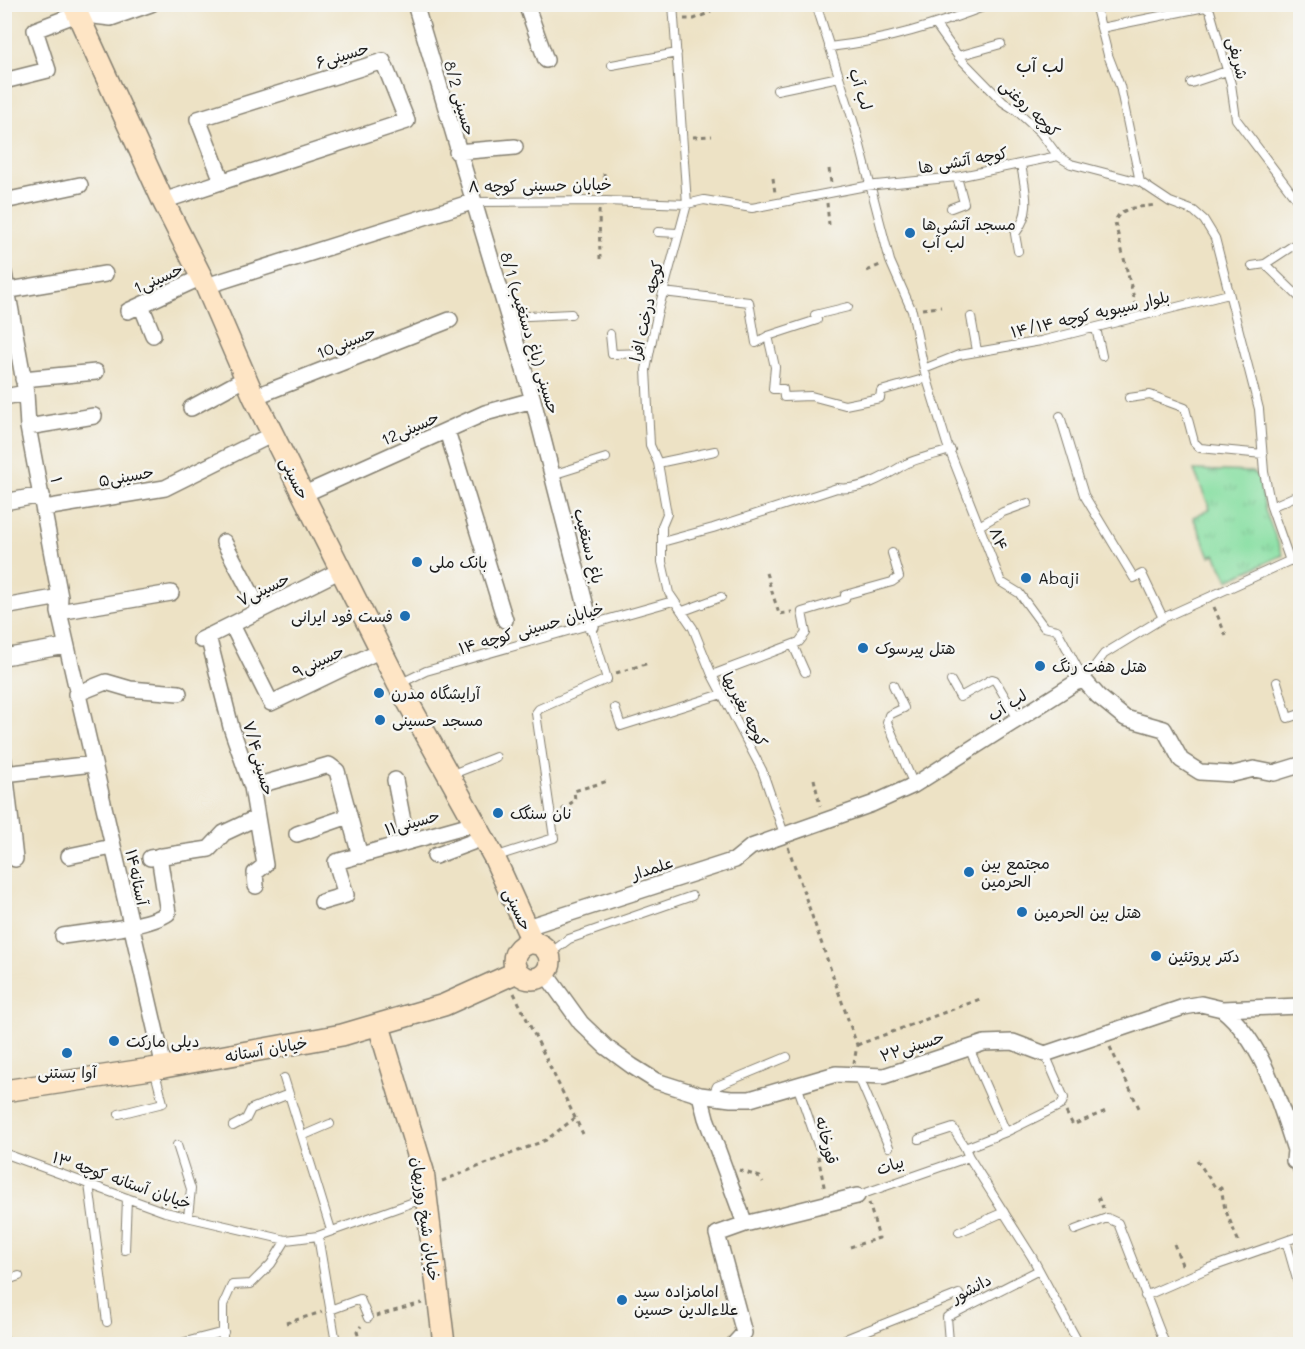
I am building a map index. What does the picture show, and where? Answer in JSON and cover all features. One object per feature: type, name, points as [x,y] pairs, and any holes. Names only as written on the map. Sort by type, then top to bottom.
[{"type":"street","points":[[4,81],[48,70],[35,30],[75,9],[111,18],[151,4]]},
{"type":"street","name":"8/2 حسینی","points":[[415,4],[472,202]]},
{"type":"street","points":[[526,4],[546,60]]},
{"type":"street","name":"حسینی","points":[[75,9],[163,201],[204,282],[254,397],[381,651],[494,857],[538,949]]},
{"type":"street","name":"حسینی۶","points":[[163,201],[407,121],[383,61],[198,119],[222,181]]},
{"type":"street","points":[[457,152],[515,147]]},
{"type":"street","points":[[4,201],[80,185]]},
{"type":"street","name":"خیابان حسینی کوچه ۸","points":[[204,282],[472,202]]},
{"type":"street","name":"8/1 حسینی (باغ دستغیب)","points":[[472,202],[533,400],[552,475]]},
{"type":"street","name":"۱","points":[[4,273],[24,386],[28,428],[76,694]]},
{"type":"street","points":[[6,290],[105,274]]},
{"type":"street","name":"حسینی1","points":[[153,335],[134,308],[204,282]]},
{"type":"street","name":"حسینی10","points":[[254,397],[450,320]]},
{"type":"street","points":[[4,397],[24,386],[96,372]]},
{"type":"street","points":[[191,408],[246,378]]},
{"type":"street","name":"حسینی12","points":[[303,495],[485,413],[533,400]]},
{"type":"street","points":[[28,428],[94,416]]},
{"type":"street","points":[[447,431],[505,620]]},
{"type":"street","name":"حسینی۵","points":[[4,502],[43,502],[165,488],[273,434]]},
{"type":"street","name":"باغ دستغیب","points":[[552,475],[591,626]]},
{"type":"street","points":[[224,542],[260,610]]},
{"type":"street","name":"حسینی۷","points":[[205,638],[341,570]]},
{"type":"street","points":[[4,608],[171,593]]},
{"type":"street","name":"حسینی۹","points":[[231,625],[271,704],[381,651]]},
{"type":"street","name":"حسینی۷/۴","points":[[205,638],[231,727],[252,787],[265,865],[255,873],[256,886]]},
{"type":"street","points":[[4,657],[66,646]]},
{"type":"street","points":[[1084,680],[1098,696],[1125,718],[1164,729],[1181,760],[1200,772],[1233,774],[1254,769],[1274,772],[1300,765]]},
{"type":"street","name":"لب آب","points":[[784,834],[824,821],[914,785],[1075,682],[1084,680]]},
{"type":"street","points":[[76,694],[106,682],[130,689],[179,693]]},
{"type":"street","name":"آستانه۱۴","points":[[76,694],[112,847],[159,1068]]},
{"type":"street","points":[[15,859],[5,770],[93,764]]},
{"type":"street","points":[[252,787],[329,765],[337,771],[360,856]]},
{"type":"street","points":[[395,780],[407,842]]},
{"type":"street","points":[[297,834],[349,816]]},
{"type":"street","points":[[63,936],[163,917],[168,913],[154,857],[210,849],[224,833],[256,818]]},
{"type":"street","points":[[435,856],[479,830]]},
{"type":"street","name":"حسینی۱۱","points":[[322,902],[346,895],[336,862],[407,842],[479,830]]},
{"type":"street","name":"علمدار","points":[[538,949],[735,860],[747,850],[784,834]]},
{"type":"street","points":[[69,856],[112,847]]},
{"type":"street","points":[[538,949],[534,979],[512,975],[518,950],[538,949]]},
{"type":"street","name":"حسینی۲۲","points":[[538,949],[581,1023],[606,1047],[656,1081],[706,1096],[750,1099],[836,1074],[884,1076],[969,1046],[984,1043],[1013,1042],[1045,1054]]},
{"type":"street","name":"خیابان آستانه","points":[[4,1091],[159,1068],[379,1026],[444,1005],[512,975]]},
{"type":"street","points":[[1045,1054],[1184,1007],[1202,1004],[1221,1010],[1300,1006]]},
{"type":"street","points":[[1221,1010],[1246,1032],[1258,1053],[1295,1150],[1294,1161]]},
{"type":"street","name":"خیابان شیخ روزبهان","points":[[379,1026],[423,1171],[444,1344]]},
{"type":"street","points":[[706,1096],[726,1173],[745,1224]]},
{"type":"street","name":"بیات","points":[[734,1344],[744,1333],[717,1234],[745,1224],[862,1194]]},
{"type":"lane","points":[[674,4],[687,204]]},
{"type":"lane","name":"لب آب","points":[[816,4],[871,185],[890,261],[912,311]]},
{"type":"lane","points":[[829,47],[873,42],[936,25],[991,4]]},
{"type":"lane","points":[[1095,4],[1120,86],[1140,182]]},
{"type":"lane","name":"شریفی","points":[[1101,28],[1205,6],[1213,15],[1236,119],[1300,204]]},
{"type":"lane","name":"کوچه روغنی","points":[[936,25],[958,56],[1003,102],[1017,111],[1040,132],[1058,156]]},
{"type":"lane","points":[[958,56],[1001,44]]},
{"type":"lane","points":[[612,65],[677,53]]},
{"type":"lane","points":[[1191,83],[1227,71]]},
{"type":"lane","points":[[777,90],[839,77]]},
{"type":"lane","points":[[1058,156],[1071,164],[1140,182],[1170,202],[1194,212],[1204,220],[1215,238],[1259,410],[1271,507],[1290,561]]},
{"type":"lane","name":"کوچه آتشی ها","points":[[776,204],[871,185],[957,177],[1058,156]]},
{"type":"lane","points":[[1018,250],[1015,234],[1026,220],[1027,204],[1021,164]]},
{"type":"lane","points":[[951,208],[964,203],[957,177]]},
{"type":"lane","name":"خیابان حسینی کوچه ۸","points":[[472,202],[603,201],[687,204],[705,200],[752,208],[776,204]]},
{"type":"lane","name":"کوچه درخت افرا","points":[[673,601],[662,562],[662,526],[667,514],[658,463],[650,446],[646,370],[663,292],[687,204]]},
{"type":"lane","points":[[658,232],[678,233]]},
{"type":"lane","points":[[1252,266],[1265,264],[1300,241]]},
{"type":"lane","points":[[1265,264],[1300,298]]},
{"type":"lane","points":[[1224,270],[1234,268]]},
{"type":"lane","points":[[663,292],[749,302],[756,343],[768,336],[817,320],[815,315],[848,307]]},
{"type":"lane","name":"بلوار سیبویه کوچه ۱۴/۱۴","points":[[924,369],[977,351],[1041,341],[1228,294]]},
{"type":"lane","name":"۸۴","points":[[912,311],[924,369],[951,450],[1001,582],[1019,592],[1044,627],[1057,630],[1084,680]]},
{"type":"lane","points":[[506,317],[571,314]]},
{"type":"lane","points":[[971,317],[977,351]]},
{"type":"lane","points":[[1096,328],[1102,356]]},
{"type":"lane","points":[[610,334],[612,354],[649,353]]},
{"type":"lane","points":[[768,336],[775,367],[772,389],[783,389],[784,397],[811,396],[845,405],[880,398],[881,391],[927,378]]},
{"type":"lane","points":[[1129,398],[1150,395],[1185,408],[1194,442],[1200,448],[1263,454]]},
{"type":"lane","points":[[1060,416],[1084,495],[1134,578],[1142,574],[1163,618]]},
{"type":"lane","points":[[662,542],[837,488],[847,489],[878,480],[902,466],[951,450]]},
{"type":"lane","points":[[658,463],[715,451]]},
{"type":"lane","points":[[552,475],[606,458]]},
{"type":"lane","points":[[1271,507],[1300,494]]},
{"type":"lane","points":[[979,526],[1003,512],[1028,504]]},
{"type":"lane","points":[[712,675],[793,645],[806,633],[802,612],[845,600],[845,595],[892,582],[899,577],[892,553]]},
{"type":"lane","name":"لب آب","points":[[1084,680],[1104,654],[1163,618],[1300,556]]},
{"type":"lane","points":[[682,611],[721,597]]},
{"type":"lane","name":"خیابان حسینی کوچه ۱۴","points":[[398,684],[426,671],[673,601]]},
{"type":"lane","name":"کوچه بغیریها","points":[[673,601],[682,611],[712,675],[762,770],[784,834]]},
{"type":"lane","points":[[494,857],[554,837],[536,713],[538,709],[606,678],[591,626]]},
{"type":"lane","points":[[793,645],[805,672]]},
{"type":"lane","points":[[951,681],[960,697],[992,679],[995,680],[1018,719]]},
{"type":"lane","points":[[1277,682],[1288,718],[1300,714]]},
{"type":"lane","points":[[893,685],[904,708],[889,715],[887,723],[914,785]]},
{"type":"lane","points":[[615,708],[621,726],[722,694]]},
{"type":"lane","points":[[449,776],[496,757]]},
{"type":"lane","points":[[538,949],[692,896]]},
{"type":"lane","points":[[969,1046],[1006,1132]]},
{"type":"lane","points":[[965,1148],[1006,1132],[1061,1105],[1064,1098],[1045,1054]]},
{"type":"lane","points":[[706,1096],[717,1086],[787,1057]]},
{"type":"lane","points":[[119,1114],[163,1103],[159,1068]]},
{"type":"lane","points":[[855,1074],[889,1147]]},
{"type":"lane","points":[[284,1078],[331,1230]]},
{"type":"lane","name":"قورخانه","points":[[797,1085],[818,1145]]},
{"type":"lane","points":[[233,1126],[246,1119],[251,1109],[289,1094]]},
{"type":"lane","points":[[302,1136],[330,1124]]},
{"type":"lane","points":[[919,1139],[953,1128],[1039,1270],[1079,1344]]},
{"type":"lane","points":[[177,1145],[191,1189],[188,1217]]},
{"type":"lane","name":"خیابان آستانه کوچه ۱۳","points":[[9,1155],[127,1198],[188,1217],[286,1240],[318,1236],[425,1193]]},
{"type":"lane","name":"بیات","points":[[862,1194],[969,1157]]},
{"type":"lane","points":[[1294,1161],[1300,1178]]},
{"type":"lane","points":[[89,1184],[107,1322]]},
{"type":"lane","points":[[125,1250],[127,1198]]},
{"type":"lane","points":[[959,1232],[1004,1212]]},
{"type":"lane","points":[[1075,1230],[1107,1218],[1118,1223],[1166,1344]]},
{"type":"lane","points":[[318,1236],[336,1343],[333,1344]]},
{"type":"lane","points":[[1146,1296],[1187,1277],[1300,1236]]},
{"type":"lane","points":[[224,1344],[223,1305],[231,1285],[250,1284],[271,1264],[286,1240]]},
{"type":"lane","points":[[1286,1241],[1300,1290]]},
{"type":"lane","name":"دانشور","points":[[942,1344],[949,1341],[947,1317],[964,1306],[1039,1270]]},
{"type":"lane","points":[[4,1281],[19,1276]]},
{"type":"lane","points":[[833,1344],[959,1294],[964,1306]]},
{"type":"lane","points":[[330,1310],[360,1299],[368,1318]]},
{"type":"lane","points":[[185,1342],[224,1332]]},
{"type":"lane","points":[[4,1339],[6,1344]]},
{"type":"lane","points":[[19,1344],[31,1340]]},
{"type":"path","points":[[675,19],[694,20],[711,12]]},
{"type":"path","points":[[683,137],[712,136]]},
{"type":"path","points":[[600,259],[604,173]]},
{"type":"path","points":[[773,178],[776,204]]},
{"type":"path","points":[[826,195],[829,225]]},
{"type":"path","points":[[1138,317],[1115,223],[1116,216],[1122,210],[1170,202]]},
{"type":"path","points":[[912,311],[941,307]]},
{"type":"path","points":[[766,573],[779,614],[802,612]]},
{"type":"path","points":[[1210,597],[1226,636]]},
{"type":"path","points":[[606,678],[650,663]]},
{"type":"path","points":[[813,779],[824,821]]},
{"type":"path","points":[[551,817],[575,800],[574,791],[608,781]]},
{"type":"path","points":[[784,834],[856,1045],[855,1074]]},
{"type":"path","points":[[512,975],[583,1134]]},
{"type":"path","points":[[856,1045],[982,998]]},
{"type":"path","points":[[1104,1035],[1139,1108]]},
{"type":"path","points":[[1061,1105],[1073,1125],[1106,1112]]},
{"type":"path","points":[[425,1193],[546,1140],[575,1118]]},
{"type":"path","name":"قورخانه","points":[[818,1145],[827,1202]]},
{"type":"path","points":[[1197,1160],[1209,1182],[1221,1188],[1225,1209],[1244,1255]]},
{"type":"path","points":[[726,1173],[744,1170],[760,1177],[763,1182]]},
{"type":"path","points":[[850,1247],[879,1238],[862,1194]]},
{"type":"path","points":[[1174,1244],[1187,1277]]},
{"type":"path","points":[[360,1344],[357,1331],[368,1318],[438,1299]]},
{"type":"path","points":[[286,1323],[330,1310]]},
{"type":"green space","points":[[1194,470],[1253,472],[1258,477],[1266,513],[1283,555],[1228,580],[1215,554],[1210,556],[1193,517],[1210,509]]},
{"type":"place","name":"مسجد آتشی‌ها لب آب","points":[[910,233]]},
{"type":"place","name":"بانک ملی","points":[[417,562]]},
{"type":"place","name":"Abaji","points":[[1026,578]]},
{"type":"place","name":"فست فود ایرانی","points":[[405,616]]},
{"type":"place","name":"هتل پیرسوک","points":[[863,648]]},
{"type":"place","name":"هتل هفت رنگ","points":[[1040,666]]},
{"type":"place","name":"آرایشگاه مدرن","points":[[379,693]]},
{"type":"place","name":"مسجد حسینی","points":[[380,720]]},
{"type":"place","name":"نان سنگک","points":[[498,813]]},
{"type":"place","name":"مجتمع بین الحرمین","points":[[969,872]]},
{"type":"place","name":"هتل بین‌ الحرمین","points":[[1022,912]]},
{"type":"place","name":"دکتر پروتئین","points":[[1156,956]]},
{"type":"place","name":"دیلی مارکت","points":[[114,1041]]},
{"type":"place","name":"آوا بستنی","points":[[67,1053]]},
{"type":"place","name":"امامزاده سید علاءالدین حسین","points":[[622,1300]]},
{"type":"district","name":"لب آب","points":[[1040,66]]}]
